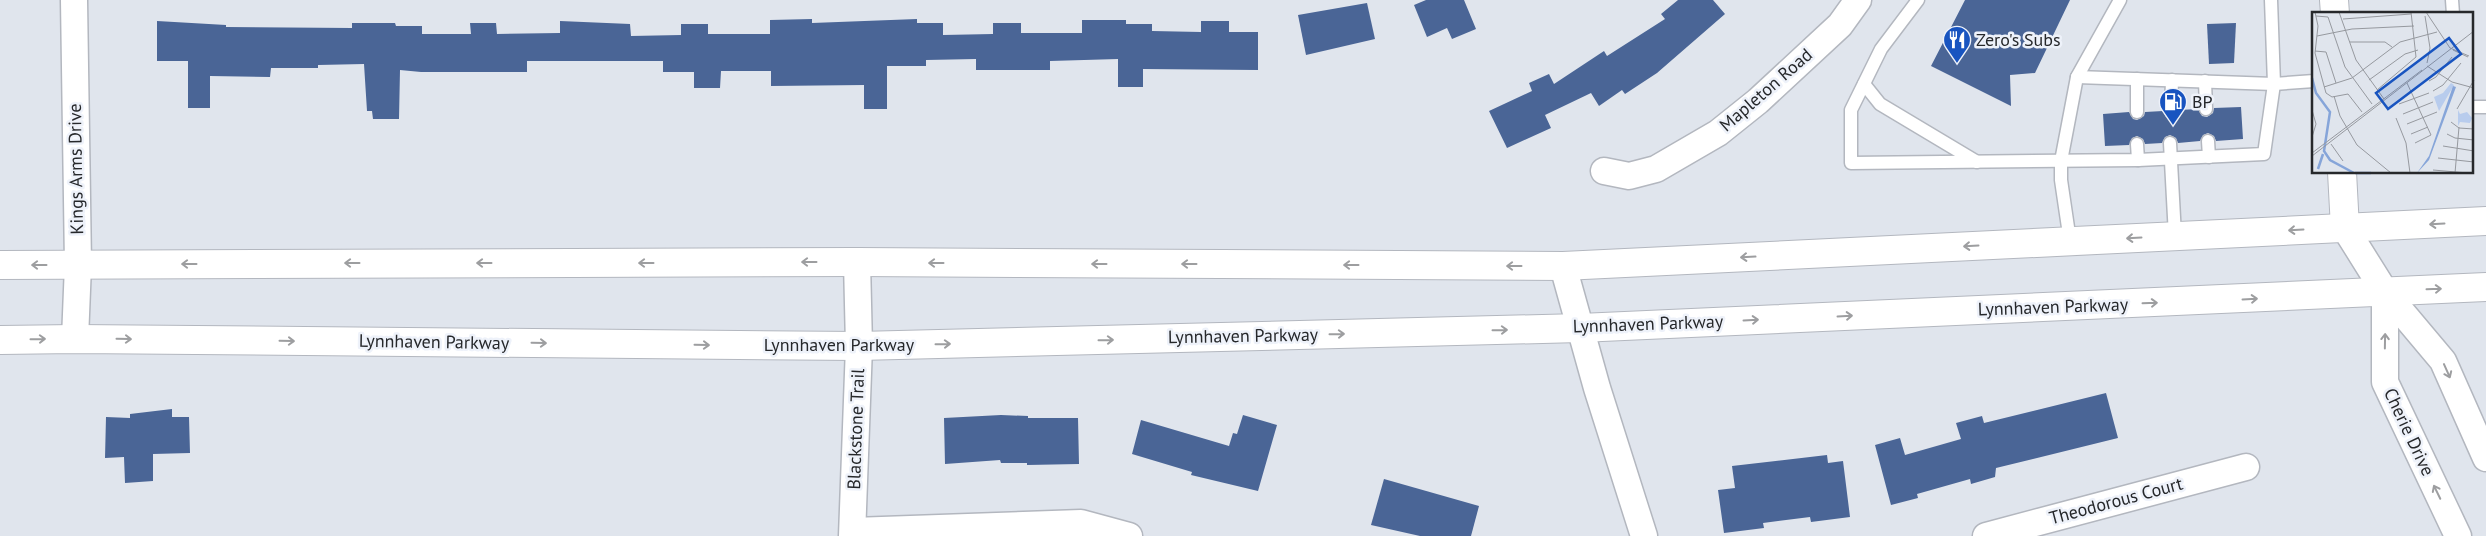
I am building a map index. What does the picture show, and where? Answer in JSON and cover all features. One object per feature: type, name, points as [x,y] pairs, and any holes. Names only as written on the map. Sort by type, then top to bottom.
[{"type":"main road","points":[[2342,174],[2345,228]]},
{"type":"main road","points":[[0,265],[858,262],[1563,266],[2486,222]]},
{"type":"main road","name":"Lynnhaven Parkway","points":[[0,340],[75,339],[860,346],[1580,328],[2486,287]]},
{"type":"street","name":"Kings Arms Drive","points":[[74,0],[78,265],[75,339]]},
{"type":"street","name":"Mapleton Road","points":[[1604,171],[1629,176],[1656,169],[1718,133],[1758,101],[1840,25],[1858,0]]},
{"type":"street","points":[[2345,228],[2386,292],[2443,361],[2486,458]]},
{"type":"street","name":"Blackstone Trail","points":[[853,534],[860,346],[858,262]]},
{"type":"street","points":[[1563,266],[1580,328],[1644,536]]},
{"type":"street","name":"Cherie Drive","points":[[2386,292],[2385,382],[2458,536]]},
{"type":"street","name":"Theodorous Court","points":[[1986,536],[2246,467]]},
{"type":"street","points":[[853,534],[1082,523],[1129,536]]},
{"type":"lane","points":[[1918,0],[1881,49],[1851,110],[1851,163],[2138,160],[2264,154],[2274,84],[2271,0]]},
{"type":"lane","points":[[2070,241],[2060,180],[2061,161],[2077,77],[2120,0]]},
{"type":"lane","points":[[2077,77],[2274,84],[2312,81]]},
{"type":"lane","points":[[2137,79],[2137,112]]},
{"type":"lane","points":[[2171,110],[2172,80]]},
{"type":"lane","points":[[2204,81],[2206,108]]},
{"type":"lane","points":[[1864,84],[1880,104],[1977,162]]},
{"type":"lane","points":[[2208,141],[2209,156]]},
{"type":"lane","points":[[2170,143],[2175,236]]},
{"type":"lane","points":[[2137,144],[2138,160]]},
{"type":"building","points":[[1426,0],[1464,0],[1476,29],[1452,39],[1447,28],[1427,37],[1414,5]]},
{"type":"building","points":[[1678,0],[1713,0],[1725,14],[1657,73],[1625,94],[1622,90],[1599,106],[1591,93],[1545,115],[1551,128],[1507,148],[1489,111],[1532,91],[1529,83],[1549,74],[1554,84],[1604,51],[1607,56],[1665,19],[1661,14]]},
{"type":"building","points":[[1965,0],[2070,0],[2035,73],[2010,75],[2011,106],[1931,66]]},
{"type":"building","points":[[1367,3],[1375,39],[1306,55],[1298,15]]},
{"type":"building","points":[[812,19],[812,23],[917,19],[917,23],[943,23],[943,35],[993,34],[993,23],[1021,23],[1021,33],[1082,33],[1082,20],[1126,20],[1126,24],[1152,24],[1152,31],[1201,32],[1201,21],[1229,21],[1229,32],[1258,32],[1258,70],[1143,69],[1143,87],[1118,87],[1118,59],[1050,61],[1050,70],[976,70],[976,59],[926,60],[926,66],[887,66],[887,109],[864,109],[864,85],[771,86],[771,71],[721,71],[720,88],[694,88],[694,72],[663,72],[663,61],[527,61],[527,72],[421,72],[400,70],[399,119],[373,119],[372,111],[367,111],[364,64],[318,65],[318,68],[271,68],[270,77],[210,76],[210,108],[188,108],[188,61],[157,61],[157,21],[226,25],[226,27],[352,28],[352,23],[395,23],[396,26],[422,26],[422,34],[471,34],[470,23],[496,23],[497,34],[560,33],[560,21],[630,24],[631,36],[681,35],[681,24],[708,24],[708,34],[770,34],[770,20]]},
{"type":"building","points":[[2236,23],[2234,63],[2209,64],[2207,24]]},
{"type":"building","name":"BP","points":[[2241,107],[2243,139],[2216,141],[2214,136],[2208,133],[2203,135],[2200,141],[2178,143],[2176,138],[2170,135],[2165,137],[2162,143],[2145,144],[2143,139],[2137,136],[2132,138],[2129,145],[2105,146],[2103,114],[2129,112],[2133,119],[2137,120],[2144,116],[2145,112],[2163,111],[2166,117],[2171,118],[2178,115],[2179,110],[2198,109],[2202,116],[2207,117],[2213,113],[2214,108]]},
{"type":"building","points":[[2106,393],[2118,438],[1996,468],[1995,477],[1971,484],[1970,479],[1917,494],[1918,498],[1891,505],[1875,445],[1900,438],[1905,455],[1961,439],[1956,423],[1982,416],[1984,423]]},
{"type":"building","points":[[172,409],[172,417],[189,417],[190,453],[153,454],[153,481],[125,483],[124,457],[105,458],[106,417],[130,418],[130,414]]},
{"type":"building","points":[[1001,415],[1028,416],[1028,418],[1078,418],[1079,464],[1027,465],[1027,463],[1001,463],[1000,460],[945,464],[944,418]]},
{"type":"building","points":[[1243,415],[1277,425],[1258,491],[1191,475],[1192,472],[1132,454],[1141,420],[1229,446],[1233,433],[1237,434]]},
{"type":"building","points":[[1827,455],[1828,463],[1843,461],[1850,517],[1811,522],[1810,517],[1763,523],[1764,528],[1724,533],[1718,490],[1735,488],[1732,466]]},
{"type":"building","points":[[1384,479],[1479,506],[1471,536],[1420,536],[1371,525]]},
{"type":"place","name":"Zero's Subs","points":[[1957,64]]},
{"type":"place","name":"BP","points":[[2173,126]]}]
